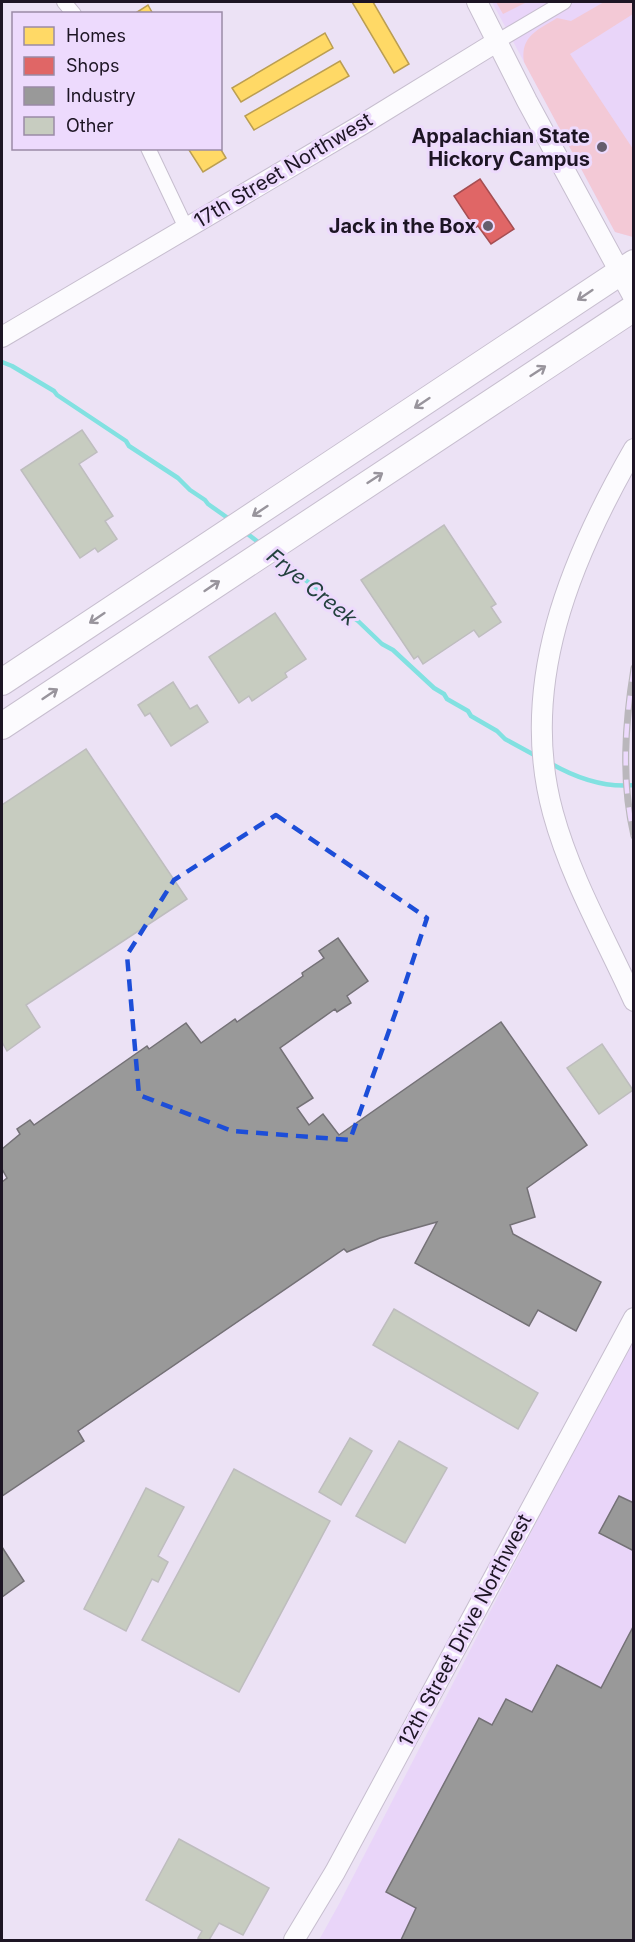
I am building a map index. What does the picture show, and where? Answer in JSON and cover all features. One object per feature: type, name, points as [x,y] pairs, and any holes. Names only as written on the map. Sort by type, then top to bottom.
[{"type":"highway","points":[[2,682],[626,268]]},
{"type":"highway","points":[[2,726],[633,308]]},
{"type":"street","points":[[477,2],[527,101],[626,268],[633,298]]},
{"type":"street","name":"17th Street Northwest","points":[[2,337],[363,124],[564,2]]},
{"type":"street","points":[[149,150],[186,228]]},
{"type":"street","points":[[633,449],[600,512],[564,597],[548,658],[543,689],[542,739],[545,777],[566,854],[633,1001]]},
{"type":"street","name":"12th Street Drive Northwest","points":[[294,1941],[334,1872],[633,1318]]},
{"type":"highlighted area","points":[[276,815],[427,918],[350,1140],[232,1131],[139,1095],[127,955],[174,880]]},
{"type":"shaded area","name":"Appalachian State Hickory Campus","points":[[492,2],[633,2],[633,237],[615,232]]},
{"type":"shaded area","points":[[496,2],[527,2],[503,14]]},
{"type":"shaded area","name":"Appalachian State Hickory Campus","points":[[604,2],[633,2],[633,14],[570,54],[633,149],[633,237],[615,232],[524,62],[525,46],[537,30],[557,18],[571,21]]},
{"type":"shaded area","points":[[633,1335],[633,1940],[319,1940],[339,1904]]},
{"type":"building: Homes","points":[[352,2],[373,2],[409,64],[394,73]]},
{"type":"building: Homes","points":[[148,5],[152,12],[137,12]]},
{"type":"building: Homes","points":[[325,33],[333,48],[241,102],[232,88]]},
{"type":"building: Homes","points":[[340,61],[349,76],[254,130],[245,116]]},
{"type":"building: Homes","points":[[189,150],[221,150],[226,158],[203,172]]},
{"type":"building: Shops","points":[[480,179],[514,229],[491,244],[478,226],[475,228],[454,196]]},
{"type":"building: Industry","points":[[338,938],[368,981],[347,996],[351,1003],[337,1012],[335,1009],[280,1048],[313,1098],[297,1108],[309,1125],[323,1114],[339,1135],[501,1022],[587,1145],[527,1188],[535,1217],[510,1225],[513,1234],[601,1282],[576,1331],[538,1310],[529,1326],[415,1263],[437,1222],[380,1238],[347,1252],[344,1249],[78,1431],[84,1441],[2,1496],[2,1182],[7,1178],[2,1169],[2,1149],[20,1134],[17,1129],[30,1120],[34,1125],[147,1046],[149,1049],[186,1023],[201,1043],[235,1019],[237,1022],[303,976],[302,973],[324,958],[319,951]]},
{"type":"building: Industry","points":[[619,1496],[634,1503],[634,1551],[599,1533]]},
{"type":"building: Industry","points":[[2,1547],[24,1581],[2,1597]]},
{"type":"building: Industry","points":[[634,1625],[634,1940],[401,1940],[416,1908],[386,1892],[479,1718],[492,1725],[506,1699],[532,1712],[557,1665],[601,1688]]},
{"type":"building: Other","points":[[82,430],[97,452],[79,464],[113,516],[105,521],[117,539],[98,552],[95,548],[80,558],[21,470]]},
{"type":"building: Other","points":[[444,525],[496,604],[491,607],[501,622],[479,637],[474,630],[423,664],[418,656],[414,659],[361,580]]},
{"type":"building: Other","points":[[275,613],[306,659],[285,673],[287,677],[252,701],[249,696],[239,703],[209,657]]},
{"type":"building: Other","points":[[173,682],[190,709],[197,705],[208,722],[171,746],[150,713],[145,716],[138,705]]},
{"type":"building: Other","points":[[86,749],[187,899],[26,1005],[40,1027],[7,1051],[2,1042],[2,805]]},
{"type":"building: Other","points":[[602,1044],[633,1090],[599,1114],[567,1068]]},
{"type":"building: Other","points":[[394,1309],[538,1393],[518,1429],[373,1345]]},
{"type":"building: Other","points":[[350,1438],[372,1451],[341,1505],[319,1492]]},
{"type":"building: Other","points":[[399,1441],[447,1468],[405,1543],[356,1516]]},
{"type":"building: Other","points":[[234,1469],[330,1521],[239,1692],[142,1640]]},
{"type":"building: Other","points":[[146,1488],[184,1507],[158,1556],[168,1562],[158,1582],[152,1579],[126,1631],[84,1609]]},
{"type":"building: Other","points":[[179,1839],[269,1888],[243,1935],[219,1923],[209,1940],[203,1940],[198,1938],[202,1931],[146,1900]]},
{"type":"waterway","name":"Frye Creek","points":[[2,362],[54,391],[126,441],[129,446],[178,478],[190,490],[232,521]]},
{"type":"waterway","name":"Frye Creek","points":[[245,532],[262,545]]},
{"type":"waterway","name":"Frye Creek","points":[[276,556],[358,621],[382,644],[393,650],[447,699],[468,711],[471,716],[497,731],[505,739],[538,757]]},
{"type":"waterway","name":"Frye Creek","points":[[550,763],[590,781],[612,785],[634,785]]},
{"type":"railway","points":[[634,668],[628,710],[626,752],[627,794],[634,836]]},
{"type":"place","name":"Appalachian State Hickory Campus","points":[[602,147]]},
{"type":"place","name":"Jack in the Box","points":[[488,226]]}]
